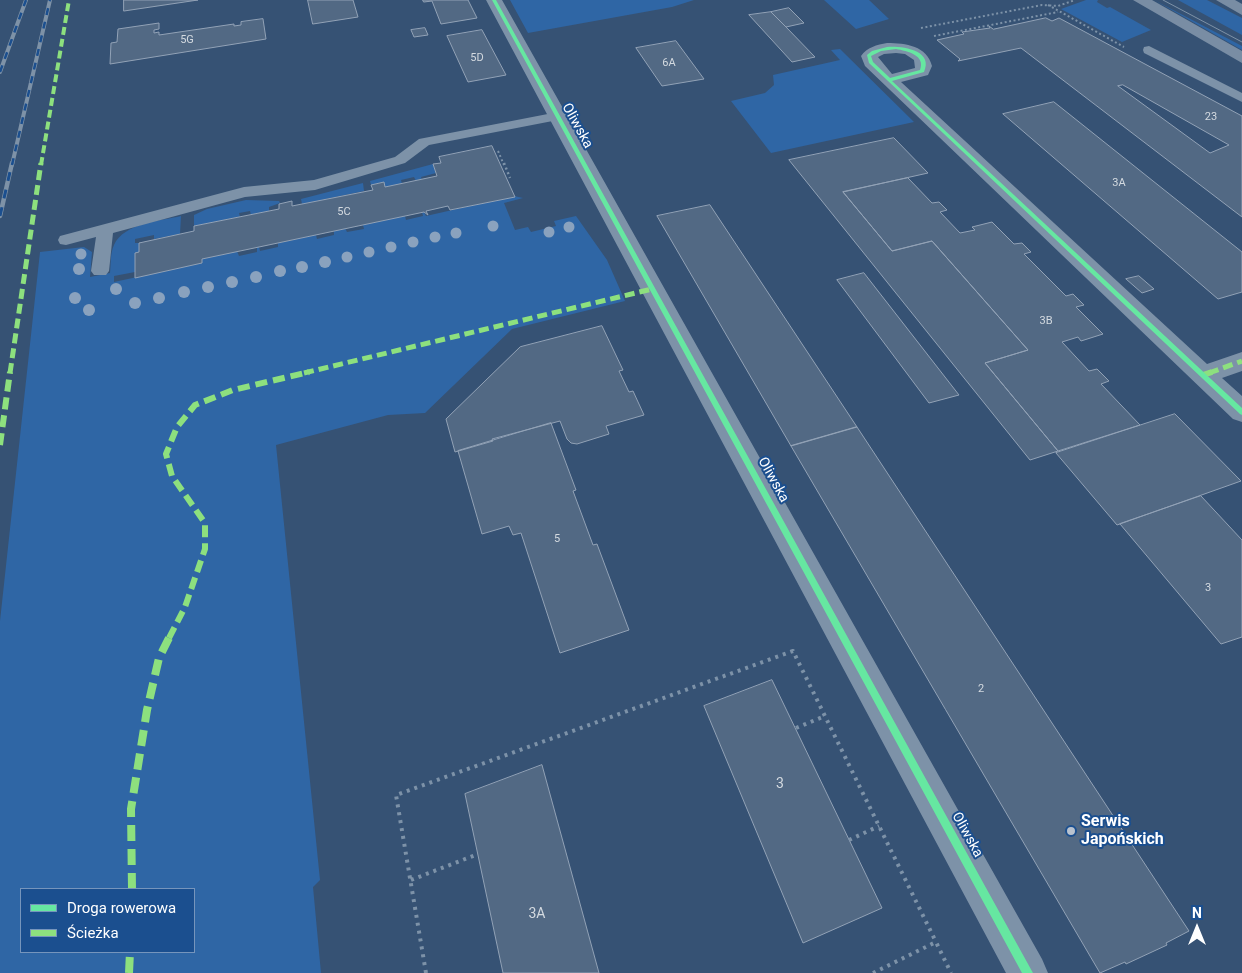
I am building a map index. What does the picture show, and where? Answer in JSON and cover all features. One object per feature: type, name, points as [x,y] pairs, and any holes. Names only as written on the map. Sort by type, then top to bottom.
[{"type":"main road","points":[[1140,0],[1242,58]]},
{"type":"main road","points":[[1224,0],[1242,10]]},
{"type":"street","name":"Oliwska","points":[[494,0],[1028,973]]},
{"type":"street","points":[[889,80],[1242,412]]},
{"type":"street","points":[[1203,375],[1242,361]]},
{"type":"lane","points":[[1149,50],[1242,98]]},
{"type":"lane","points":[[66,240],[244,192],[315,185],[400,160],[424,142],[508,131],[558,116]]},
{"type":"lane","points":[[100,271],[104,230]]},
{"type":"path","points":[[918,29],[1048,5],[1058,6],[1075,0]]},
{"type":"path","points":[[1048,5],[1139,54],[1149,50]]},
{"type":"path","points":[[927,37],[1059,12]]},
{"type":"path","points":[[496,144],[510,178]]},
{"type":"path","points":[[426,973],[396,795],[793,651],[951,973]]},
{"type":"path","points":[[796,728],[825,716]]},
{"type":"path","points":[[849,840],[879,826]]},
{"type":"path","points":[[410,880],[478,854]]},
{"type":"path","points":[[873,973],[936,942]]},
{"type":"shaded area","points":[[510,0],[694,0],[672,7],[528,33]]},
{"type":"shaded area","points":[[824,0],[869,0],[889,19],[856,29]]},
{"type":"shaded area","points":[[1086,0],[1098,0],[1097,2],[1107,8],[1110,7],[1151,30],[1122,42],[1061,9]]},
{"type":"shaded area","points":[[1154,0],[1242,46],[1242,50]]},
{"type":"shaded area","points":[[1178,0],[1207,0],[1242,18],[1242,35]]},
{"type":"shaded area","points":[[840,49],[914,122],[771,153],[731,101],[765,93],[774,85],[773,75],[840,60],[831,50]]},
{"type":"shaded area","points":[[433,164],[436,173],[421,177],[422,180],[416,181],[414,177],[401,180],[402,184],[385,187],[383,182],[371,185],[370,181]]},
{"type":"shaded area","points":[[363,183],[364,191],[302,204],[301,199]]},
{"type":"shaded area","points":[[514,196],[523,198],[504,203],[515,230],[528,227],[531,232],[556,226],[554,221],[576,216],[607,260],[625,301],[512,329],[425,413],[388,415],[276,445],[320,880],[313,887],[321,973],[0,973],[0,621],[40,252],[84,247],[92,252],[90,277],[110,273],[111,255],[114,245],[126,232],[143,224],[181,216],[180,234],[154,239],[154,235],[135,239],[135,243],[139,243],[139,252],[135,253],[135,272],[114,276],[114,282],[202,263],[202,259],[237,251],[239,256],[257,252],[257,247],[259,247],[260,251],[278,247],[278,243],[316,235],[317,239],[334,235],[334,231],[345,228],[347,232],[364,229],[363,225],[405,216],[406,220],[423,216],[422,212],[426,216]]},
{"type":"shaded area","points":[[246,200],[279,201],[280,203],[269,207],[269,211],[251,215],[250,211],[239,213],[240,217],[194,226],[194,215],[207,209]]},
{"type":"building","points":[[124,0],[198,0],[124,11]]},
{"type":"building","points":[[308,0],[353,0],[358,17],[313,24]]},
{"type":"building","points":[[423,0],[468,0],[477,18],[441,24],[432,1],[424,2]]},
{"type":"building","points":[[789,8],[804,23],[786,27],[771,12]]},
{"type":"building","points":[[771,12],[815,57],[792,62],[749,15]]},
{"type":"building","points":[[1046,18],[1052,21],[1059,18],[1242,116],[1242,217],[1021,48],[958,61],[960,59],[937,40],[964,34],[962,32],[990,28],[989,26],[993,29]],"holes":[[[1123,85],[1229,145],[1210,153],[1118,86]]]},
{"type":"building","points":[[263,19],[266,39],[110,64],[111,43],[117,42],[118,29],[159,23],[159,29],[154,30],[154,33],[159,32],[159,35],[234,24],[234,26],[241,25],[241,22]]},
{"type":"building","points":[[425,28],[428,35],[414,37],[411,30]]},
{"type":"building","points":[[482,30],[506,75],[468,82],[447,36]]},
{"type":"building","points":[[676,41],[704,79],[662,86],[636,48]]},
{"type":"building","points":[[1054,102],[1242,252],[1242,292],[1218,299],[1003,114]]},
{"type":"building","points":[[894,138],[928,173],[843,192],[892,251],[932,241],[1028,350],[985,363],[1058,451],[1030,460],[789,160]]},
{"type":"building","points":[[492,146],[515,197],[450,210],[448,206],[426,211],[428,215],[424,212],[202,259],[202,263],[135,278],[135,253],[139,252],[139,243],[194,231],[194,226],[279,209],[279,204],[292,201],[292,206],[373,190],[371,185],[384,182],[385,187],[437,176],[433,164],[441,163],[439,157]]},
{"type":"building","points":[[908,178],[932,203],[939,202],[947,210],[940,212],[960,233],[975,230],[972,227],[992,222],[1014,244],[1022,243],[1031,252],[1024,254],[1066,296],[1073,294],[1084,305],[1076,307],[1103,334],[1081,341],[1078,337],[1062,342],[1089,371],[1097,369],[1109,381],[1101,384],[1140,425],[1058,451],[985,363],[1028,350],[932,241],[892,251],[843,192]]},
{"type":"building","points":[[710,205],[857,427],[791,446],[657,216]]},
{"type":"building","points":[[864,273],[959,395],[929,403],[837,280]]},
{"type":"building","points":[[1139,276],[1154,289],[1142,293],[1126,279]]},
{"type":"building","points":[[602,326],[623,370],[619,371],[629,392],[633,391],[644,415],[606,426],[609,434],[577,444],[571,443],[567,439],[560,421],[492,439],[493,441],[455,452],[446,419],[520,347]]},
{"type":"building","points":[[1175,414],[1241,481],[1117,525],[1056,453]]},
{"type":"building","points":[[551,423],[576,490],[573,491],[593,545],[597,544],[629,630],[560,653],[521,533],[513,535],[509,526],[482,534],[458,451]]},
{"type":"building","points":[[857,427],[1189,931],[1166,943],[1167,945],[1126,964],[1125,962],[1100,973],[791,446]]},
{"type":"building","points":[[1201,496],[1242,540],[1242,637],[1221,644],[1120,524]]},
{"type":"building","points":[[772,680],[882,908],[803,943],[704,706]]},
{"type":"building","points":[[542,765],[599,973],[503,973],[465,794]]},
{"type":"tram line","points":[[1163,0],[1242,42]]},
{"type":"railway","points":[[0,72],[26,0]]},
{"type":"railway","points":[[12,165],[50,0]]},
{"type":"railway","points":[[0,216],[12,163]]},
{"type":"marked path","points":[[0,445],[31,221],[69,0]]},
{"type":"marked path","points":[[132,888],[131,809],[147,710],[159,658],[185,607],[205,549],[205,523],[172,476],[166,454],[177,427],[195,405],[233,390],[652,289]]},
{"type":"marked path","points":[[1203,375],[1242,361]]},
{"type":"marked path","points":[[129,973],[130,953]]},
{"type":"cycle path","points":[[494,0],[1028,973]]},
{"type":"cycle path","points":[[889,80],[922,71],[924,66],[922,58],[918,54],[904,49],[887,48],[873,52],[869,56],[871,62],[889,80],[1242,412]]},
{"type":"place","name":"Serwis Japońskich","points":[[1071,831]]}]
